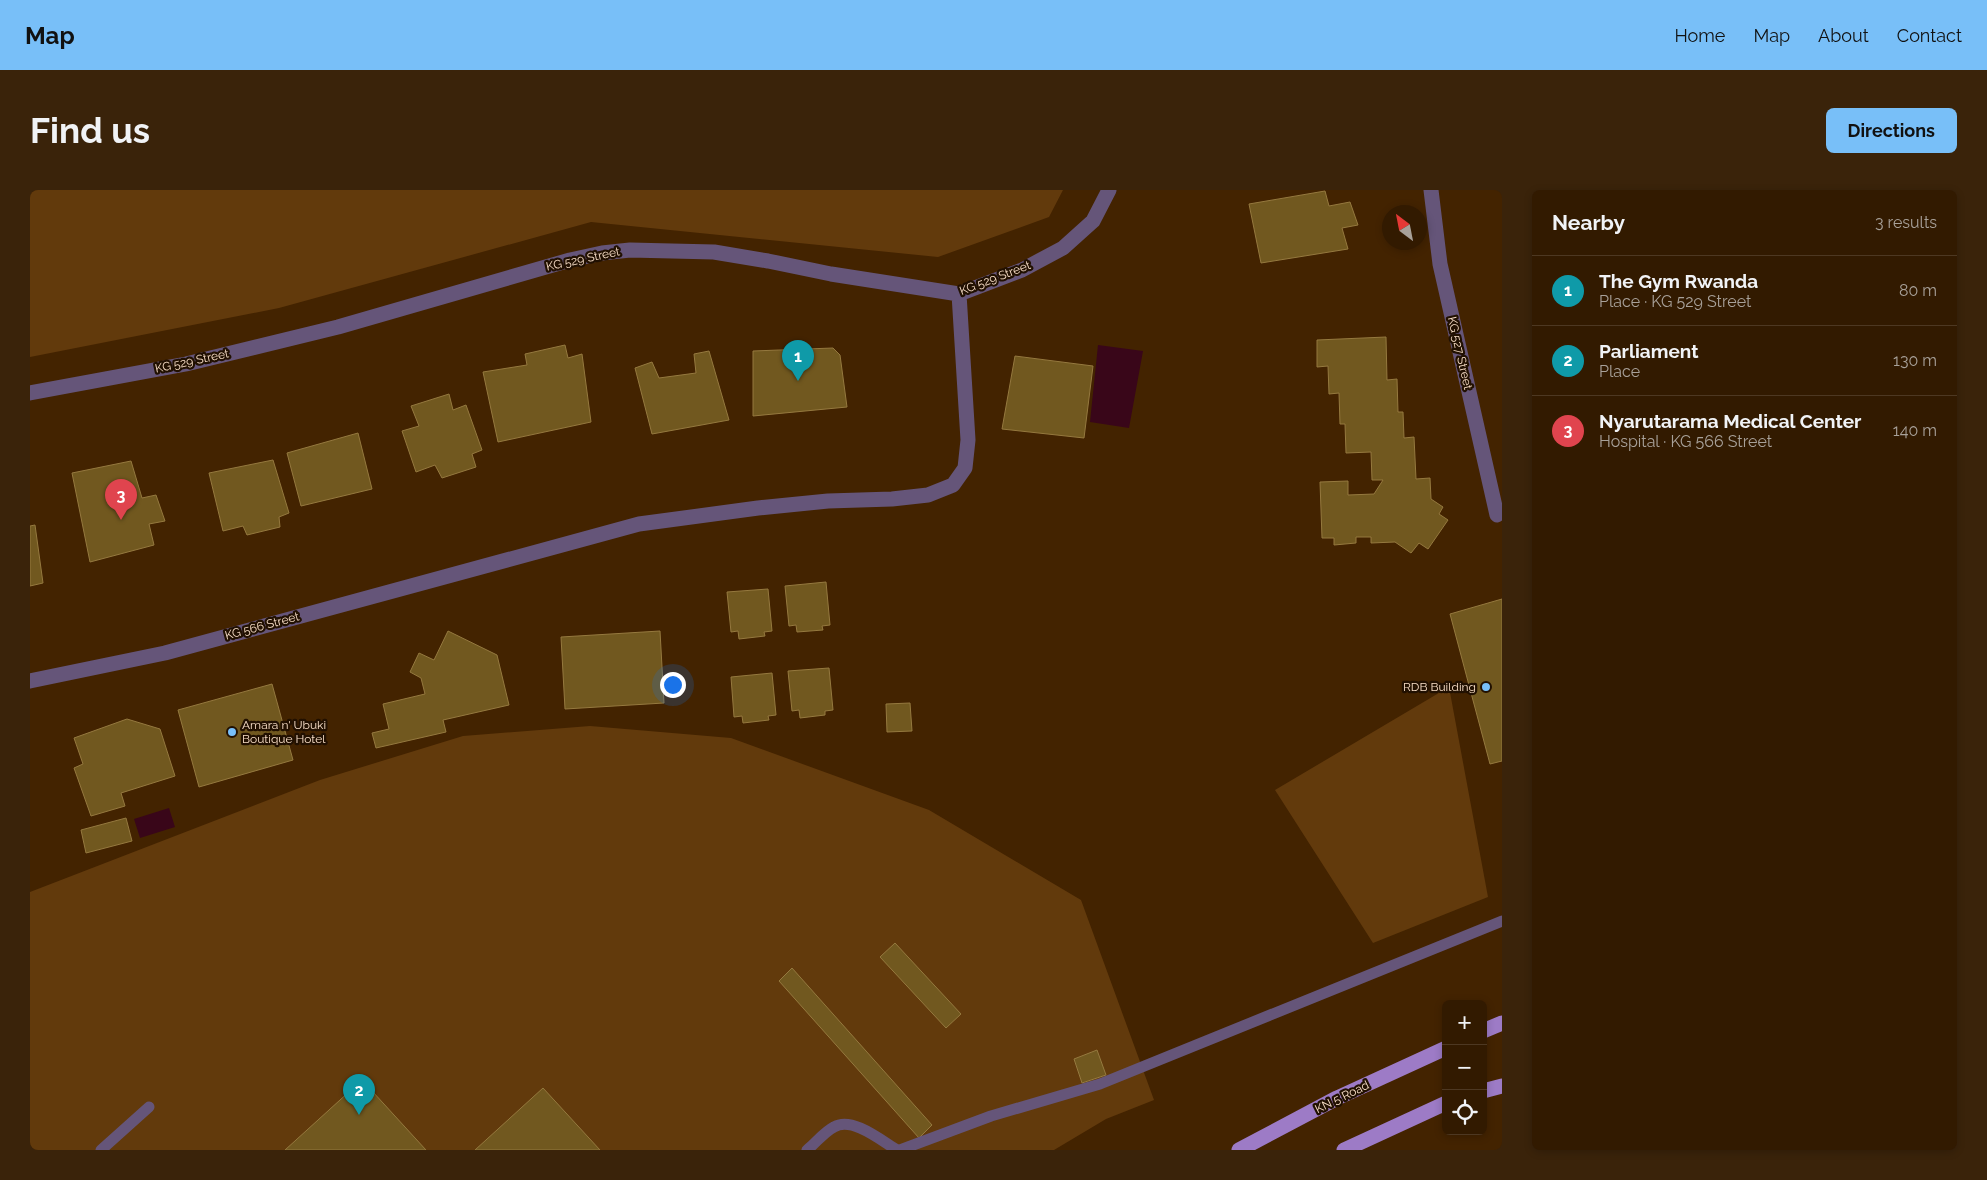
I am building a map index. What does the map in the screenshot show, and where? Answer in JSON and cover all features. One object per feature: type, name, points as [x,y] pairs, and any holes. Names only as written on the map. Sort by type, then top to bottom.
[{"type":"main road","points":[[1487,1029],[1502,1023]]},
{"type":"main road","name":"KN 5 Road","points":[[1239,1150],[1337,1098],[1442,1050]]},
{"type":"main road","points":[[1487,1091],[1502,1086]]},
{"type":"main road","points":[[1344,1150],[1442,1105]]},
{"type":"street","name":"KG 529 Street","points":[[30,393],[195,362],[338,327],[570,260],[602,253],[630,250],[714,252],[840,276],[959,294],[1022,270],[1063,248],[1093,221],[1109,190]]},
{"type":"street","name":"KG 527 Street","points":[[1431,190],[1440,264],[1497,515]]},
{"type":"street","name":"KG 566 Street","points":[[30,681],[165,653],[639,524],[758,508],[828,501],[892,499],[928,495],[952,485],[965,468],[968,440],[959,294]]},
{"type":"lane","points":[[807,1150],[834,1126],[842,1123],[861,1127],[899,1150],[991,1116],[1100,1084],[1502,921]]},
{"type":"lane","points":[[101,1150],[149,1107]]},
{"type":"shaded area","points":[[30,190],[1063,190],[1049,217],[938,257],[591,222],[279,308],[30,357]]},
{"type":"shaded area","points":[[1098,345],[1143,351],[1129,428],[1090,422]]},
{"type":"shaded area","points":[[1449,687],[1488,897],[1373,943],[1275,790]]},
{"type":"shaded area","points":[[590,726],[731,738],[929,810],[1081,900],[1154,1100],[1106,1119],[1054,1150],[30,1150],[30,892],[320,780],[463,736]]},
{"type":"shaded area","points":[[169,808],[175,827],[140,838],[134,819]]},
{"type":"building","points":[[1325,191],[1329,206],[1350,202],[1358,225],[1342,228],[1348,249],[1261,263],[1249,204]]},
{"type":"building","points":[[1386,337],[1387,380],[1397,379],[1398,412],[1403,412],[1404,438],[1414,437],[1416,479],[1430,478],[1431,499],[1443,507],[1439,514],[1448,520],[1428,549],[1419,543],[1411,553],[1395,542],[1371,543],[1371,537],[1356,537],[1356,543],[1334,545],[1334,538],[1322,538],[1320,482],[1348,481],[1348,495],[1374,494],[1383,480],[1372,480],[1371,452],[1346,453],[1345,424],[1340,424],[1339,393],[1329,394],[1328,366],[1317,367],[1317,340]]},
{"type":"building","points":[[565,345],[568,358],[582,354],[591,422],[498,442],[483,372],[527,365],[525,354]]},
{"type":"building","points":[[833,348],[840,355],[847,407],[753,416],[753,351]]},
{"type":"building","points":[[709,351],[729,420],[652,434],[635,368],[652,362],[659,378],[696,373],[694,354]]},
{"type":"building","points":[[1015,356],[1093,366],[1084,438],[1002,429]]},
{"type":"building","points":[[449,394],[453,410],[466,405],[482,450],[472,454],[476,467],[442,478],[435,465],[416,472],[402,431],[419,426],[411,406]]},
{"type":"building","points":[[358,433],[372,489],[301,506],[287,453]]},
{"type":"building","points":[[273,460],[289,513],[279,517],[280,527],[247,535],[243,526],[223,531],[209,473]]},
{"type":"building","points":[[131,461],[142,498],[156,495],[165,521],[149,524],[154,545],[90,562],[72,473]]},
{"type":"building","points":[[35,525],[43,583],[30,586],[30,526]]},
{"type":"building","points":[[826,582],[830,625],[822,626],[823,630],[797,632],[796,625],[789,626],[785,586]]},
{"type":"building","points":[[768,589],[772,631],[764,632],[765,636],[739,639],[738,631],[731,632],[727,592]]},
{"type":"building","name":"RDB Building","points":[[1502,599],[1502,761],[1490,764],[1450,614]]},
{"type":"building","points":[[448,631],[497,655],[509,705],[443,720],[446,732],[376,748],[372,733],[389,729],[383,704],[425,694],[421,678],[410,672],[419,653],[434,660]]},
{"type":"building","points":[[660,631],[664,703],[565,709],[561,637]]},
{"type":"building","points":[[829,668],[833,710],[825,711],[825,715],[800,718],[799,710],[792,711],[788,671]]},
{"type":"building","points":[[772,673],[776,715],[768,716],[769,720],[743,723],[742,716],[734,717],[731,677]]},
{"type":"building","points":[[272,684],[293,760],[199,787],[178,710]]},
{"type":"building","points":[[910,703],[912,731],[887,732],[886,704]]},
{"type":"building","points":[[127,719],[160,729],[175,776],[121,793],[125,806],[91,816],[74,768],[83,764],[74,738]]},
{"type":"building","points":[[126,818],[132,841],[86,853],[81,830]]},
{"type":"building","points":[[895,943],[961,1014],[946,1028],[880,957]]},
{"type":"building","points":[[792,968],[932,1125],[919,1138],[779,981]]},
{"type":"building","points":[[1097,1050],[1106,1075],[1082,1083],[1074,1059]]},
{"type":"building","points":[[362,1080],[426,1150],[285,1150]]},
{"type":"building","points":[[543,1088],[600,1150],[475,1150]]},
{"type":"place","name":"The Gym Rwanda","points":[[798,381]]},
{"type":"place","name":"Nyarutarama Medical Center","points":[[121,520]]},
{"type":"place","name":"RDB Building","points":[[1486,687]]},
{"type":"place","name":"Amara n' Ubuki Boutique Hotel","points":[[232,732]]},
{"type":"place","name":"Parliament","points":[[359,1115]]}]
